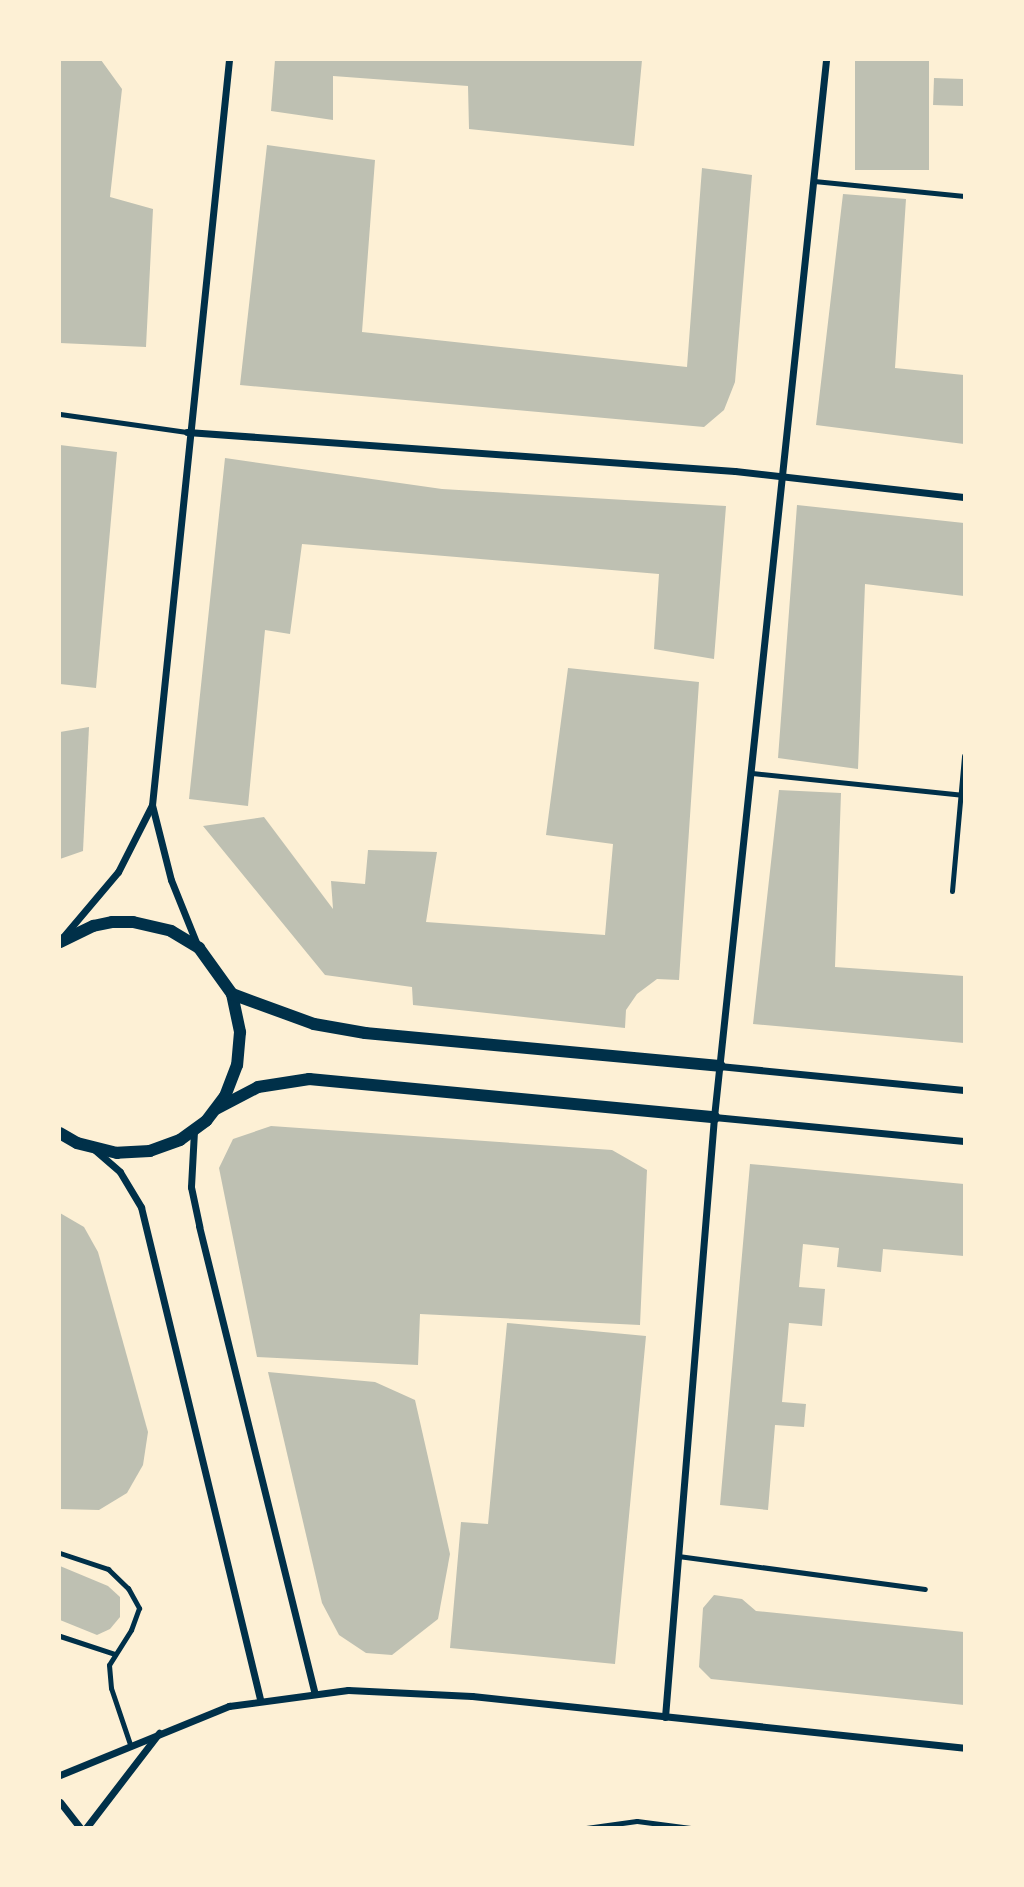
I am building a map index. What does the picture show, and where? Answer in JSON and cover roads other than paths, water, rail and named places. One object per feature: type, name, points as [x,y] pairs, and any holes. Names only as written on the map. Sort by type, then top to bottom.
[{"type":"street","points":[[216,1110],[233,1081],[240,1048],[232,994],[199,948],[171,880],[152,805],[187,432],[229,60]]},
{"type":"street","points":[[665,1717],[714,1117],[785,477],[826,60]]},
{"type":"street","points":[[187,432],[785,477],[964,497]]},
{"type":"street","points":[[60,941],[118,872],[152,805]]},
{"type":"street","points":[[60,941],[93,926],[132,922],[171,932],[199,948]]},
{"type":"street","points":[[232,994],[314,1024],[365,1033],[964,1090]]},
{"type":"street","points":[[60,1133],[101,1151],[134,1154],[165,1146],[194,1131],[216,1110],[258,1087],[309,1079],[964,1141]]},
{"type":"street","points":[[194,1131],[191,1187],[196,1213],[314,1692]]},
{"type":"street","points":[[60,1140],[82,1144],[120,1172],[141,1207],[260,1699]]},
{"type":"street","points":[[60,1775],[162,1730],[260,1699],[314,1692],[377,1690],[471,1696],[964,1748]]},
{"type":"street","points":[[60,1802],[83,1828],[162,1730]]},
{"type":"lane","points":[[814,181],[964,196]]},
{"type":"lane","points":[[60,414],[187,432]]},
{"type":"lane","points":[[952,891],[963,795],[964,755]]},
{"type":"lane","points":[[752,773],[963,795]]},
{"type":"lane","points":[[60,1553],[108,1569],[135,1597],[137,1619],[109,1665],[111,1688],[130,1744]]},
{"type":"lane","points":[[678,1556],[925,1589]]},
{"type":"lane","points":[[60,1636],[116,1654]]},
{"type":"lane","points":[[586,1828],[637,1821],[691,1828]]}]
